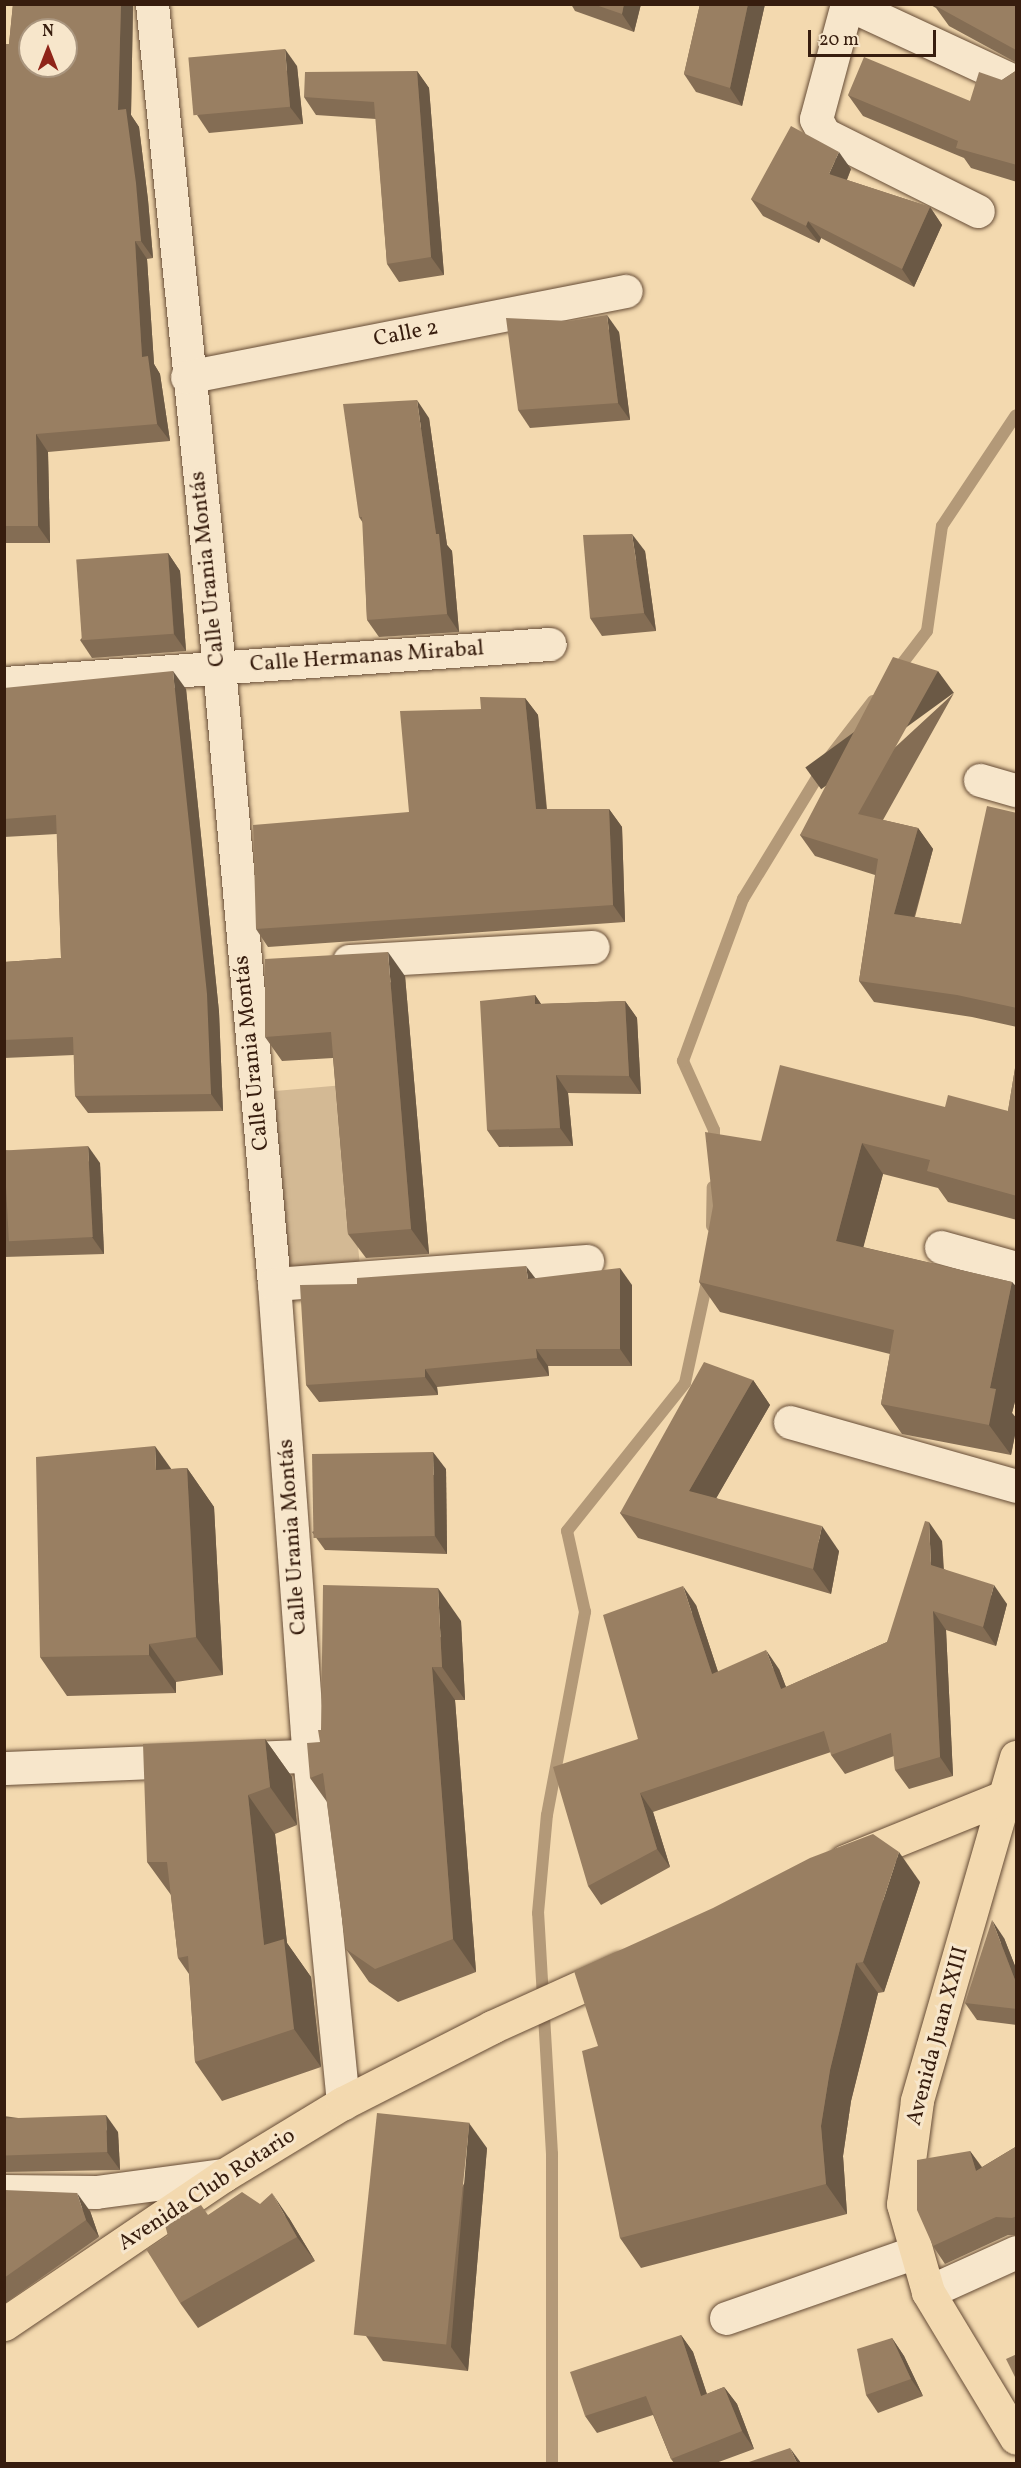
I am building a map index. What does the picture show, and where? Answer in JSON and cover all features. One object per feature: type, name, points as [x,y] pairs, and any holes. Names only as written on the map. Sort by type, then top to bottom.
[{"type":"main road","name":"Avenida Juan XXIII","points":[[1017,1757],[1012,1791],[917,2101],[903,2204],[928,2292],[1017,2438]]},
{"type":"main road","points":[[822,1872],[1012,1791]]},
{"type":"main road","name":"Avenida Club Rotario","points":[[4,2324],[224,2175],[343,2103],[652,1955]]},
{"type":"street","name":"Calle Urania Montás","points":[[152,4],[187,377],[219,667],[243,967],[274,1284],[309,1756],[343,2103]]},
{"type":"street","points":[[978,212],[824,134],[816,119],[848,4],[1017,82]]},
{"type":"street","name":"Calle 2","points":[[187,377],[626,291]]},
{"type":"street","name":"Calle Hermanas Mirabal","points":[[4,683],[550,644]]},
{"type":"street","points":[[980,780],[1017,790]]},
{"type":"street","points":[[323,962],[593,947]]},
{"type":"street","points":[[243,967],[277,965]]},
{"type":"street","points":[[941,1247],[1017,1268]]},
{"type":"street","points":[[274,1284],[587,1262]]},
{"type":"street","points":[[790,1422],[1017,1486]]},
{"type":"street","points":[[4,1768],[309,1756]]},
{"type":"street","points":[[4,2191],[96,2192],[224,2175]]},
{"type":"street","points":[[726,2318],[916,2252]]},
{"type":"street","points":[[928,2292],[1017,2252]]},
{"type":"shaded area","points":[[344,1085],[360,1266],[288,1273],[272,1091]]},
{"type":"building","points":[[13,4],[121,4],[118,110],[126,109],[136,183],[141,241],[135,241],[142,357],[148,356],[157,424],[36,434],[38,526],[4,526],[4,44],[9,44]]},
{"type":"building","points":[[593,4],[624,4],[622,14]]},
{"type":"building","points":[[700,4],[748,4],[730,88],[684,74]]},
{"type":"building","points":[[1017,4],[1017,51],[934,5]]},
{"type":"building","points":[[285,49],[290,107],[193,115],[188,57]]},
{"type":"building","points":[[864,57],[970,101],[979,72],[1002,80],[1017,70],[1017,165],[956,148],[958,141],[848,95]]},
{"type":"building","points":[[417,71],[431,257],[387,264],[374,102],[304,97],[305,72]]},
{"type":"building","points":[[791,126],[839,152],[829,174],[930,207],[902,269],[808,221],[806,226],[751,199]]},
{"type":"building","points":[[607,315],[618,403],[518,410],[506,318],[569,321]]},
{"type":"building","points":[[417,400],[436,534],[439,534],[447,614],[367,620],[362,517],[359,517],[343,404]]},
{"type":"building","points":[[632,534],[644,613],[590,618],[583,535]]},
{"type":"building","points":[[168,553],[174,634],[82,640],[76,559]]},
{"type":"building","points":[[893,657],[938,671],[858,814],[918,828],[894,914],[961,924],[987,806],[1017,813],[1017,1008],[957,995],[859,981],[878,859],[800,835]]},
{"type":"building","points":[[173,671],[207,994],[211,1094],[75,1096],[73,1037],[4,1040],[4,962],[61,958],[56,815],[4,819],[4,688]]},
{"type":"building","points":[[480,697],[525,698],[536,809],[609,809],[613,905],[256,929],[253,825],[409,812],[400,711],[481,709]]},
{"type":"building","points":[[388,952],[411,1229],[348,1234],[331,1032],[265,1037],[265,959]]},
{"type":"building","points":[[535,995],[535,1004],[625,1001],[629,1076],[556,1075],[560,1128],[487,1130],[480,1001]]},
{"type":"building","points":[[1017,1056],[1017,1196],[927,1171],[930,1160],[862,1143],[836,1241],[1012,1282],[990,1388],[996,1389],[989,1425],[881,1404],[894,1330],[699,1282],[713,1206],[705,1132],[761,1141],[780,1065],[945,1107],[948,1095],[1008,1111]]},
{"type":"building","points":[[88,1146],[93,1237],[9,1241],[4,1150]]},
{"type":"building","points":[[526,1266],[528,1279],[620,1268],[620,1349],[536,1349],[537,1358],[425,1369],[425,1377],[306,1385],[300,1285],[357,1284],[357,1278]]},
{"type":"building","points":[[704,1362],[753,1380],[689,1491],[822,1526],[813,1569],[620,1513]]},
{"type":"building","points":[[155,1446],[156,1470],[187,1468],[196,1637],[149,1644],[149,1655],[40,1657],[36,1457]]},
{"type":"building","points":[[433,1452],[434,1536],[313,1538],[312,1454]]},
{"type":"building","points":[[925,1521],[929,1522],[931,1565],[994,1585],[983,1627],[933,1611],[940,1757],[895,1770],[891,1733],[831,1755],[824,1731],[640,1793],[657,1849],[588,1886],[553,1767],[638,1739],[603,1615],[683,1586],[712,1674],[766,1650],[781,1689],[887,1642]]},
{"type":"building","points":[[323,1585],[438,1588],[442,1667],[432,1667],[453,1939],[375,1969],[346,1949],[323,1773],[310,1778],[307,1743],[320,1742],[318,1730],[321,1730]]},
{"type":"building","points":[[265,1739],[270,1787],[248,1795],[264,1945],[284,1939],[294,2029],[195,2062],[188,1956],[178,1958],[167,1862],[147,1862],[143,1744]]},
{"type":"building","points":[[873,1834],[899,1852],[863,1962],[856,1963],[830,2070],[821,2126],[826,2184],[620,2238],[582,2051],[598,2046],[574,1971],[713,1908],[810,1858]]},
{"type":"building","points":[[992,1920],[1017,1985],[1017,2009],[965,2003]]},
{"type":"building","points":[[377,2113],[469,2123],[446,2344],[354,2335]]},
{"type":"building","points":[[106,2115],[107,2152],[5,2156],[4,2119]]},
{"type":"building","points":[[1017,2146],[1017,2216],[996,2217],[933,2246],[917,2210],[917,2160],[970,2151],[976,2171]]},
{"type":"building","points":[[4,2190],[77,2193],[86,2220],[4,2278]]},
{"type":"building","points":[[242,2192],[260,2204],[272,2193],[297,2237],[180,2303],[146,2249],[168,2236],[165,2225],[201,2205],[208,2215]]},
{"type":"building","points":[[681,2335],[701,2396],[724,2387],[742,2431],[671,2459],[646,2396],[585,2416],[570,2372]]},
{"type":"building","points":[[892,2338],[911,2379],[866,2395],[857,2349]]},
{"type":"building","points":[[1017,2354],[1017,2381],[1006,2359]]},
{"type":"building","points":[[790,2448],[797,2463],[746,2463]]},
{"type":"waterway","points":[[895,673],[927,631],[942,526],[1016,415]]},
{"type":"waterway","points":[[714,1148],[714,1130],[683,1061],[743,899],[829,758],[873,701]]},
{"type":"waterway","points":[[712,1226],[713,1187]]},
{"type":"waterway","points":[[552,2464],[552,2154],[538,1913],[547,1815],[585,1612],[567,1531],[685,1383],[708,1277]]}]
